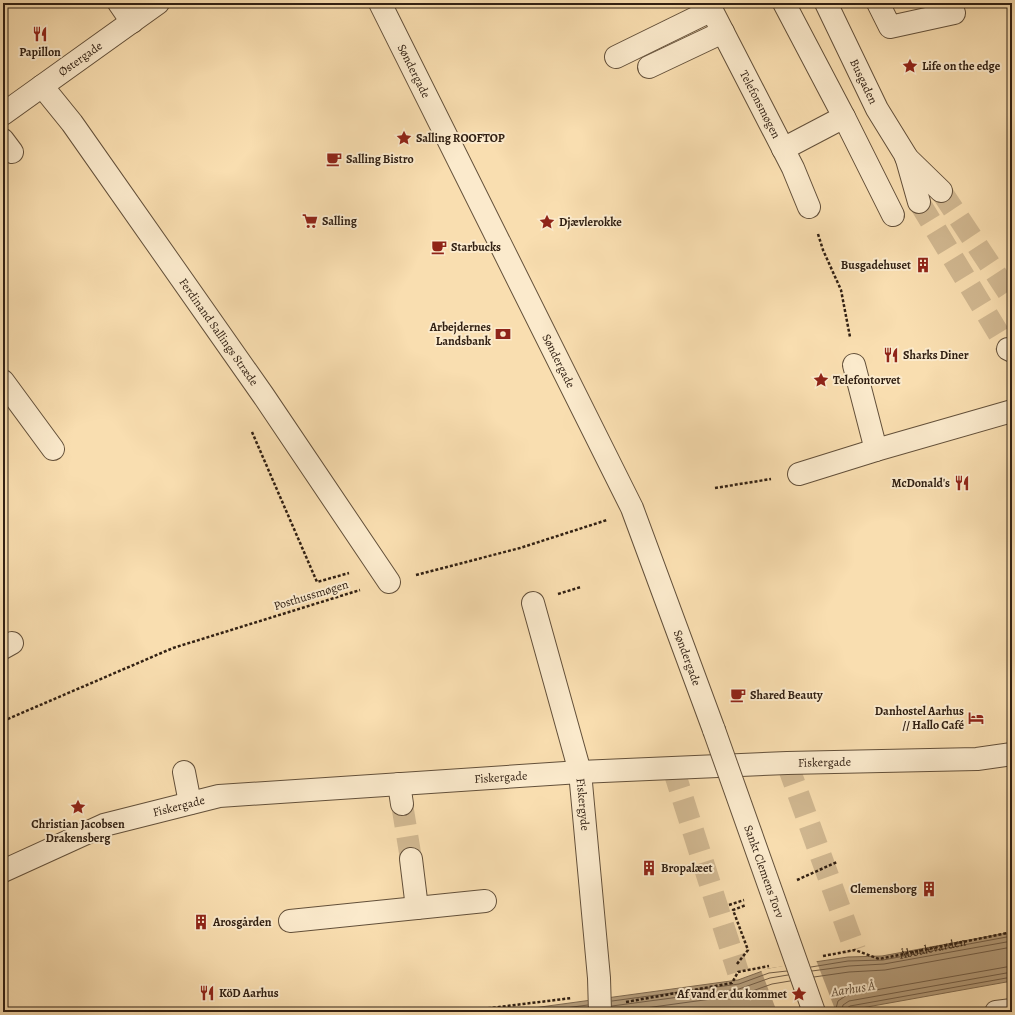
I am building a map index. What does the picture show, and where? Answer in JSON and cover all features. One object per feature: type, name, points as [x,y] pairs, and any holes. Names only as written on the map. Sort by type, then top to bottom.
[{"type":"street","points":[[120,3],[132,22]]},
{"type":"street","name":"Østergade","points":[[3,114],[158,3]]},
{"type":"street","name":"Søndergade","points":[[380,3],[632,508],[714,730]]},
{"type":"street","points":[[784,3],[844,117],[893,216]]},
{"type":"street","name":"Busgaden","points":[[826,3],[877,109],[906,156],[942,191]]},
{"type":"street","points":[[878,3],[890,27],[954,13]]},
{"type":"street","points":[[616,57],[710,7]]},
{"type":"street","name":"Telefonsmøgen","points":[[710,7],[793,168],[809,207]]},
{"type":"street","points":[[649,67],[723,32]]},
{"type":"street","name":"Ferdinand Sallings Stræde","points":[[42,86],[72,123],[263,395],[389,582]]},
{"type":"street","points":[[783,149],[844,117]]},
{"type":"street","name":"Busgaden","points":[[906,156],[919,202]]},
{"type":"street","points":[[854,365],[876,450]]},
{"type":"street","points":[[3,381],[53,449]]},
{"type":"street","points":[[800,474],[876,450],[1012,411]]},
{"type":"street","name":"Fiskergyde","points":[[533,603],[580,772],[603,996]]},
{"type":"street","name":"Sankt Clemens Torv","points":[[714,730],[814,1012]]},
{"type":"street","name":"Fiskergade","points":[[3,871],[104,825],[219,796],[400,794],[580,772],[787,764],[977,759],[1012,754]]},
{"type":"street","points":[[184,772],[190,803]]},
{"type":"street","points":[[411,859],[417,908]]},
{"type":"street","points":[[290,921],[485,901]]},
{"type":"street","points":[[996,1012],[1012,1010]]},
{"type":"path","points":[[809,207],[823,250],[841,290],[850,333]]},
{"type":"path","points":[[251,429],[317,582]]},
{"type":"path","points":[[715,488],[800,474]]},
{"type":"path","name":"Posthussmøgen","points":[[3,721],[173,648],[324,600],[520,548],[606,520],[632,508]]},
{"type":"path","points":[[573,590],[581,587]]},
{"type":"path","points":[[736,916],[748,950],[737,964]]},
{"type":"path","name":"Åboulevarden","points":[[856,950],[879,959],[1012,932]]},
{"type":"path","points":[[458,1012],[603,996],[626,1002],[732,983],[738,972]]},
{"type":"water","name":"Aarhus Å","points":[[1012,932],[1012,981],[839,1012],[504,1012],[738,980],[768,969],[848,957],[882,956]]},
{"type":"pier","points":[[816,960],[836,1012],[777,1012],[761,970]]},
{"type":"tunnel","points":[[941,191],[1012,298]]},
{"type":"tunnel","points":[[919,202],[1008,349]]},
{"type":"tunnel","points":[[787,763],[855,950]]},
{"type":"tunnel","points":[[673,768],[738,972]]},
{"type":"tunnel","points":[[402,804],[411,859]]},
{"type":"place","name":"Papillon","points":[[40,34]]},
{"type":"place","name":"Life on the edge","points":[[910,66]]},
{"type":"place","name":"Salling ROOFTOP","points":[[404,138]]},
{"type":"place","name":"Salling Bistro","points":[[334,159]]},
{"type":"place","name":"Salling","points":[[310,221]]},
{"type":"place","name":"Djævlerokke","points":[[547,222]]},
{"type":"place","name":"Starbucks","points":[[439,247]]},
{"type":"place","name":"Busgadehuset","points":[[923,265]]},
{"type":"place","name":"Arbejdernes Landsbank","points":[[503,334]]},
{"type":"place","name":"Sharks Diner","points":[[891,355]]},
{"type":"place","name":"Telefontorvet","points":[[821,380]]},
{"type":"place","name":"McDonald's","points":[[962,483]]},
{"type":"place","name":"Shared Beauty","points":[[738,695]]},
{"type":"place","name":"Danhostel Aarhus // Hallo Café","points":[[976,718]]},
{"type":"place","name":"Christian Jacobsen Drakensberg","points":[[78,807]]},
{"type":"place","name":"Bropalæet","points":[[649,868]]},
{"type":"place","name":"Clemensborg","points":[[929,889]]},
{"type":"place","name":"Arosgården","points":[[201,922]]},
{"type":"place","name":"KöD Aarhus","points":[[207,993]]},
{"type":"place","name":"Af vand er du kommet","points":[[799,994]]}]
